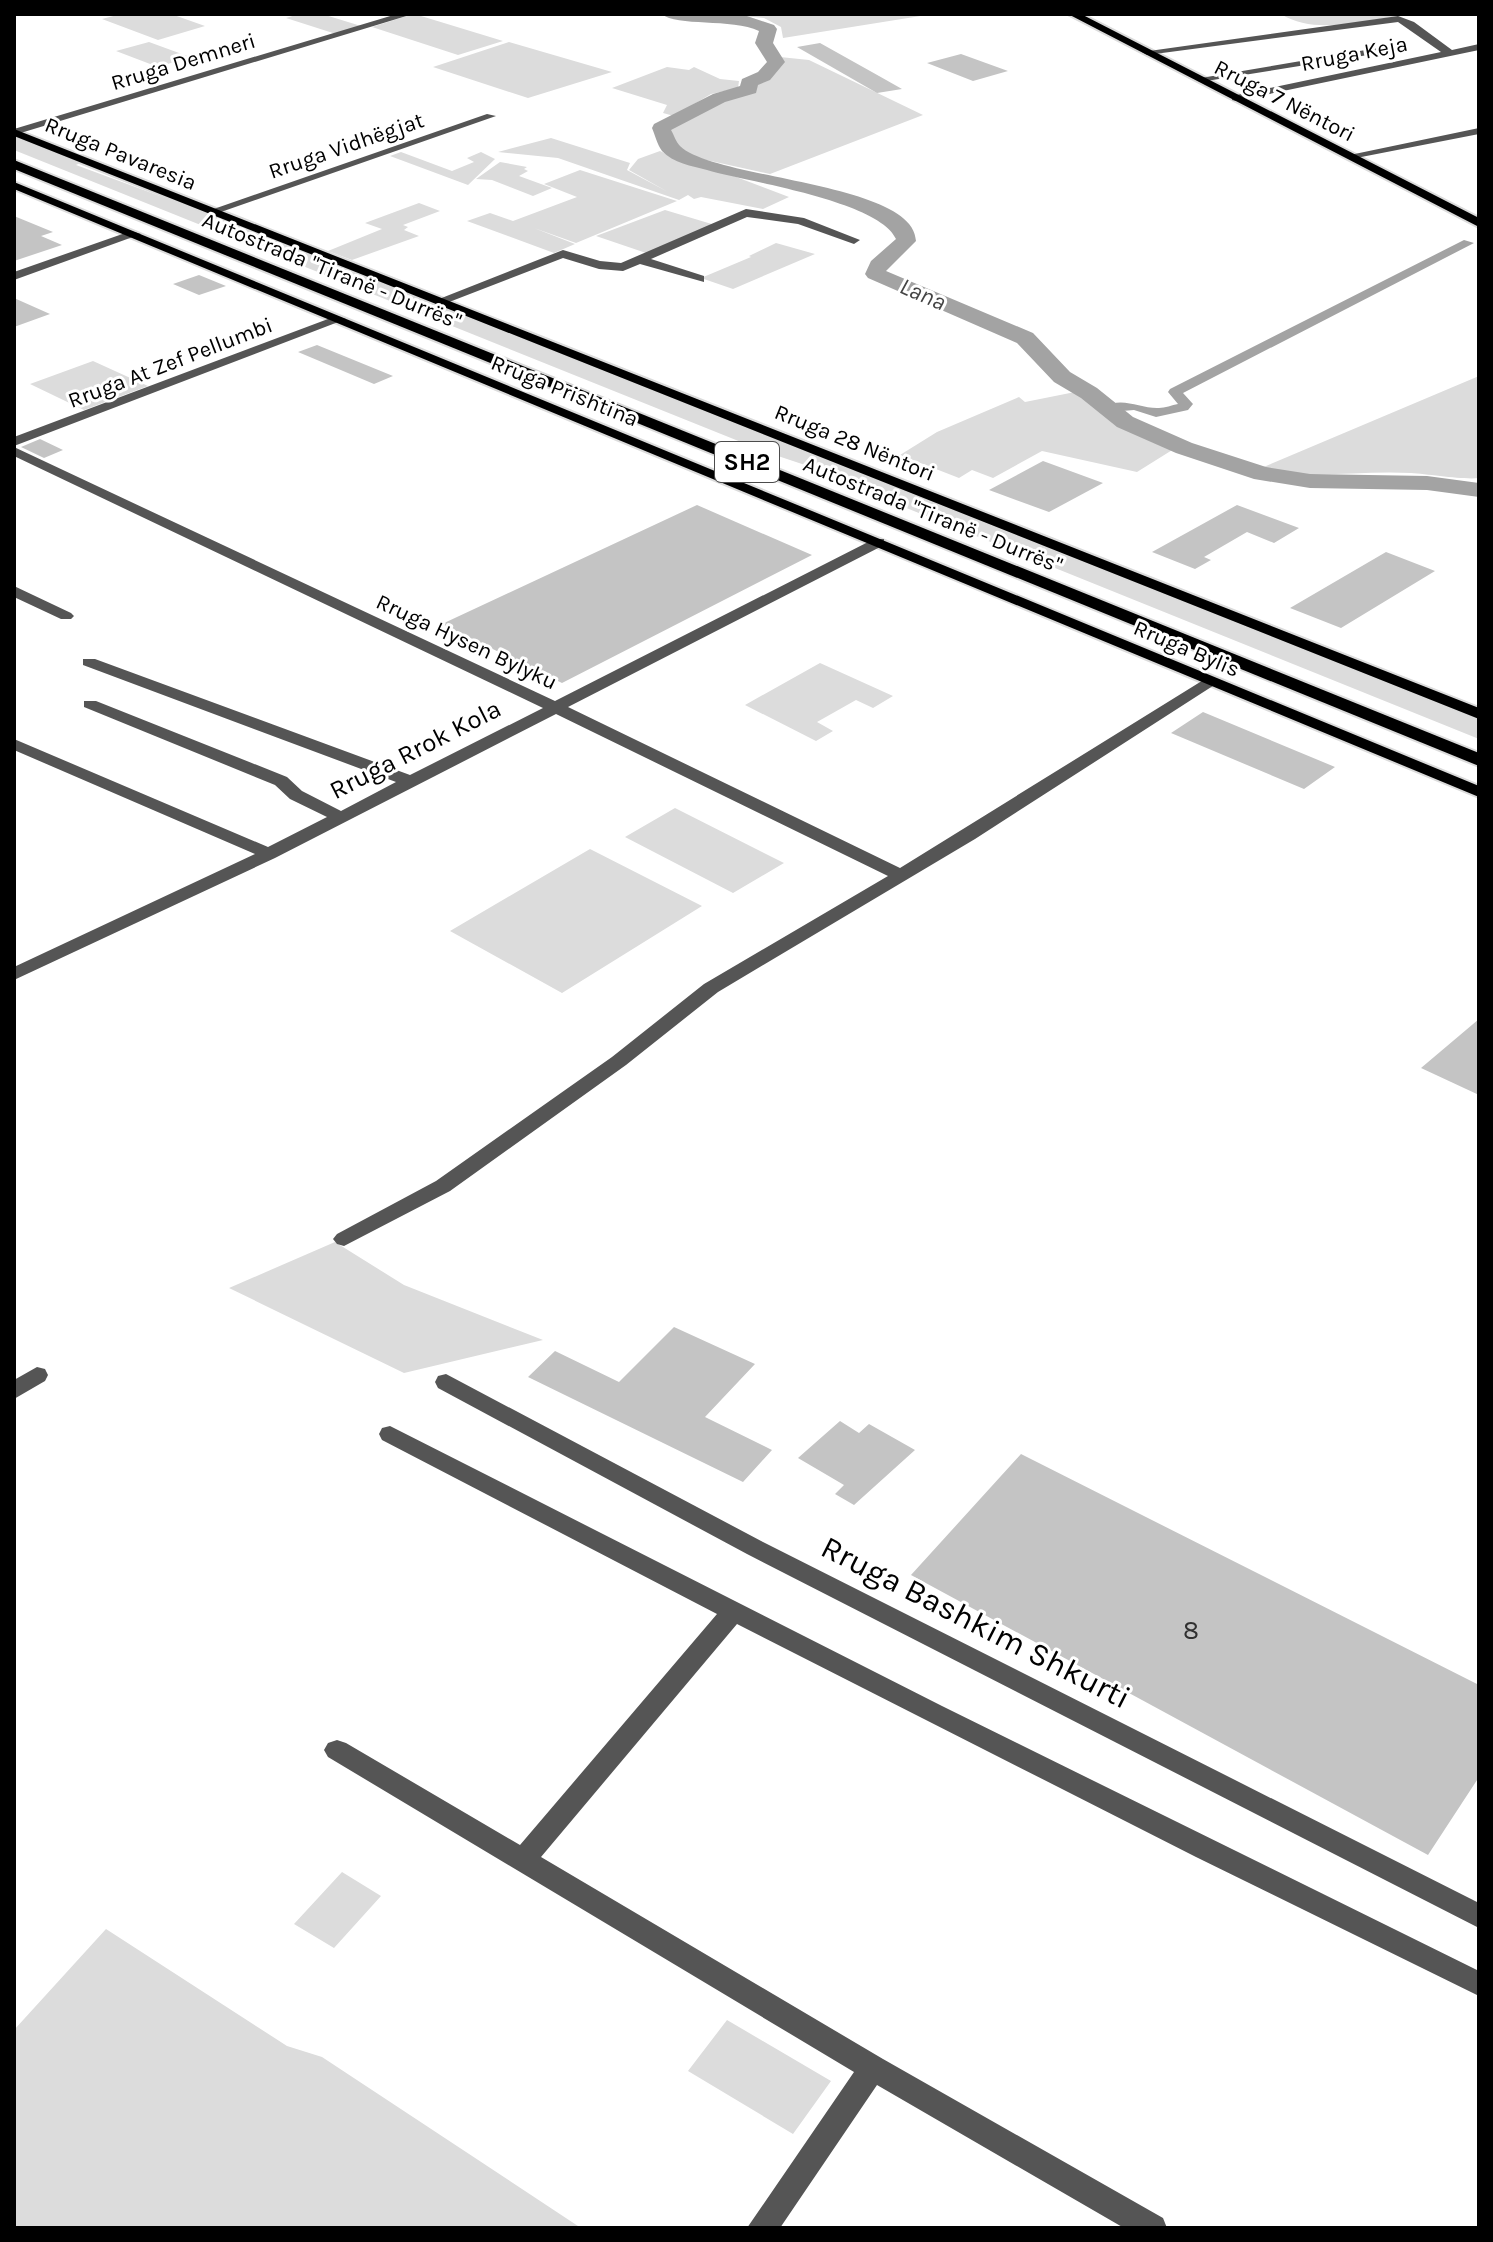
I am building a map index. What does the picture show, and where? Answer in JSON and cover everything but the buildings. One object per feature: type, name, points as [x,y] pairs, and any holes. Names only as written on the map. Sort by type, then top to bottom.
[{"type":"highway","name":"Autostrada \"Tiranë - Durrës\"","points":[[14,153],[1479,745]]},
{"type":"highway","name":"Autostrada \"Tiranë - Durrës\"","points":[[14,164],[1479,760]]},
{"type":"main road","name":"Rruga 7 Nëntori","points":[[1073,14],[1479,223]]},
{"type":"main road","name":"Rruga Pavaresia","points":[[15,132],[214,211]]},
{"type":"main road","name":"Rruga Prishtina","points":[[14,185],[879,542]]},
{"type":"main road","name":"Rruga 28 Nëntori","points":[[214,211],[1479,714]]},
{"type":"main road","name":"Rruga Bylis","points":[[879,542],[1479,792]]},
{"type":"street","name":"Rruga Demneri","points":[[15,132],[408,14]]},
{"type":"street","points":[[1147,52],[1398,19],[1406,20],[1428,41],[1450,53]]},
{"type":"street","name":"Rruga Keja","points":[[1236,98],[1479,47]]},
{"type":"street","points":[[1200,79],[1395,48]]},
{"type":"street","name":"Rruga Vidhëgjat","points":[[214,211],[491,116]]},
{"type":"street","points":[[1351,156],[1479,131]]},
{"type":"street","points":[[440,301],[563,254],[606,267],[623,267],[746,213],[800,221],[854,240]]},
{"type":"street","points":[[14,276],[135,234]]},
{"type":"street","points":[[641,260],[700,279]]},
{"type":"street","name":"Rruga At Zef Pellumbi","points":[[14,442],[340,319]]},
{"type":"street","name":"Rruga Hysen Bylyku","points":[[14,451],[809,828],[900,875]]},
{"type":"street","name":"Rruga Rrok Kola","points":[[14,974],[269,854],[553,706],[879,542]]},
{"type":"street","points":[[14,591],[66,616]]},
{"type":"street","points":[[89,662],[409,781]]},
{"type":"street","points":[[344,1239],[443,1186],[619,1061],[711,988],[1211,682]]},
{"type":"street","points":[[90,704],[281,781],[296,795],[340,817]]},
{"type":"street","points":[[14,744],[269,854]]},
{"type":"street","points":[[14,1391],[37,1375]]},
{"type":"street","name":"Rruga Bashkim Shkurti","points":[[446,1382],[791,1566],[1479,1916]]},
{"type":"street","points":[[390,1434],[1163,1830],[1479,1984]]},
{"type":"street","points":[[522,1861],[733,1612]]},
{"type":"street","points":[[337,1750],[873,2068],[1152,2228]]},
{"type":"street","points":[[762,2228],[873,2068]]},
{"type":"shaded area","points":[[121,14],[171,14],[205,26],[158,40],[102,19]]},
{"type":"shaded area","points":[[299,14],[322,14],[361,26],[336,34],[286,18]]},
{"type":"shaded area","points":[[721,14],[933,14],[783,38],[781,27],[764,18]]},
{"type":"shaded area","points":[[1281,14],[1398,16],[1323,25],[1308,24]]},
{"type":"shaded area","points":[[407,16],[421,16],[503,41],[458,55],[372,27]]},
{"type":"shaded area","points":[[149,42],[190,57],[158,67],[116,51]]},
{"type":"shaded area","points":[[509,42],[612,72],[528,98],[433,67]]},
{"type":"shaded area","points":[[780,57],[809,60],[923,115],[770,174],[688,156],[670,141],[667,128],[721,99],[753,90],[752,83],[776,69]]},
{"type":"shaded area","points":[[667,67],[689,70],[694,67],[720,79],[739,81],[738,88],[711,94],[674,116],[663,113],[667,105],[612,88]]},
{"type":"shaded area","points":[[14,137],[80,163],[76,165],[195,209],[1479,720],[1479,739],[837,480],[826,472],[766,452],[14,150]]},
{"type":"shaded area","points":[[551,138],[630,163],[627,170],[668,192],[629,170],[638,159],[660,151],[789,197],[763,209],[701,197],[694,199],[688,195],[679,200],[558,158],[498,152]]},
{"type":"shaded area","points":[[401,152],[452,171],[474,162],[467,158],[481,152],[495,159],[468,185],[390,156]]},
{"type":"shaded area","points":[[500,162],[527,167],[524,169],[528,171],[519,176],[552,188],[533,196],[492,180],[476,179]]},
{"type":"shaded area","points":[[580,170],[677,201],[576,243],[534,228],[575,244],[554,253],[467,221],[490,213],[513,221],[577,197],[544,184]]},
{"type":"shaded area","points":[[419,203],[440,211],[403,225],[408,227],[404,230],[419,236],[352,260],[328,251],[382,229],[365,223]]},
{"type":"shaded area","points":[[665,210],[715,225],[649,254],[596,236]]},
{"type":"shaded area","points":[[776,243],[815,254],[733,289],[701,278],[751,257]]},
{"type":"shaded area","points":[[93,361],[148,386],[84,410],[30,384]]},
{"type":"shaded area","points":[[1479,376],[1479,478],[1392,472],[1297,474],[1259,469]]},
{"type":"shaded area","points":[[1080,391],[1120,423],[1177,447],[1137,472],[1042,451],[993,478],[972,470],[959,478],[900,455],[937,432],[1019,397],[1025,402]]},
{"type":"shaded area","points":[[820,663],[893,696],[873,708],[856,700],[817,722],[833,731],[816,741],[745,705]]},
{"type":"shaded area","points":[[675,808],[784,863],[733,893],[625,837]]},
{"type":"shaded area","points":[[590,849],[702,906],[562,993],[450,931]]},
{"type":"shaded area","points":[[335,1242],[404,1285],[543,1340],[404,1373],[229,1288]]},
{"type":"shaded area","points":[[342,1872],[381,1896],[334,1948],[294,1924]]},
{"type":"shaded area","points":[[106,1929],[287,2046],[322,2057],[581,2228],[14,2228],[14,2030]]},
{"type":"shaded area","points":[[727,2020],[831,2081],[793,2134],[688,2071]]},
{"type":"waterway","name":"Lana","points":[[670,14],[721,16],[757,24],[768,29],[764,43],[776,62],[764,76],[748,83],[750,89],[719,98],[661,128],[670,148],[683,157],[748,176],[832,194],[892,221],[906,235],[906,241],[878,265],[875,274],[1025,338],[1062,377],[1089,393],[1125,422],[1184,448],[1262,474],[1310,481],[1427,483],[1479,490]]},
{"type":"waterway","points":[[1110,408],[1135,406],[1156,413],[1183,407],[1186,404],[1175,392],[1468,243]]}]
